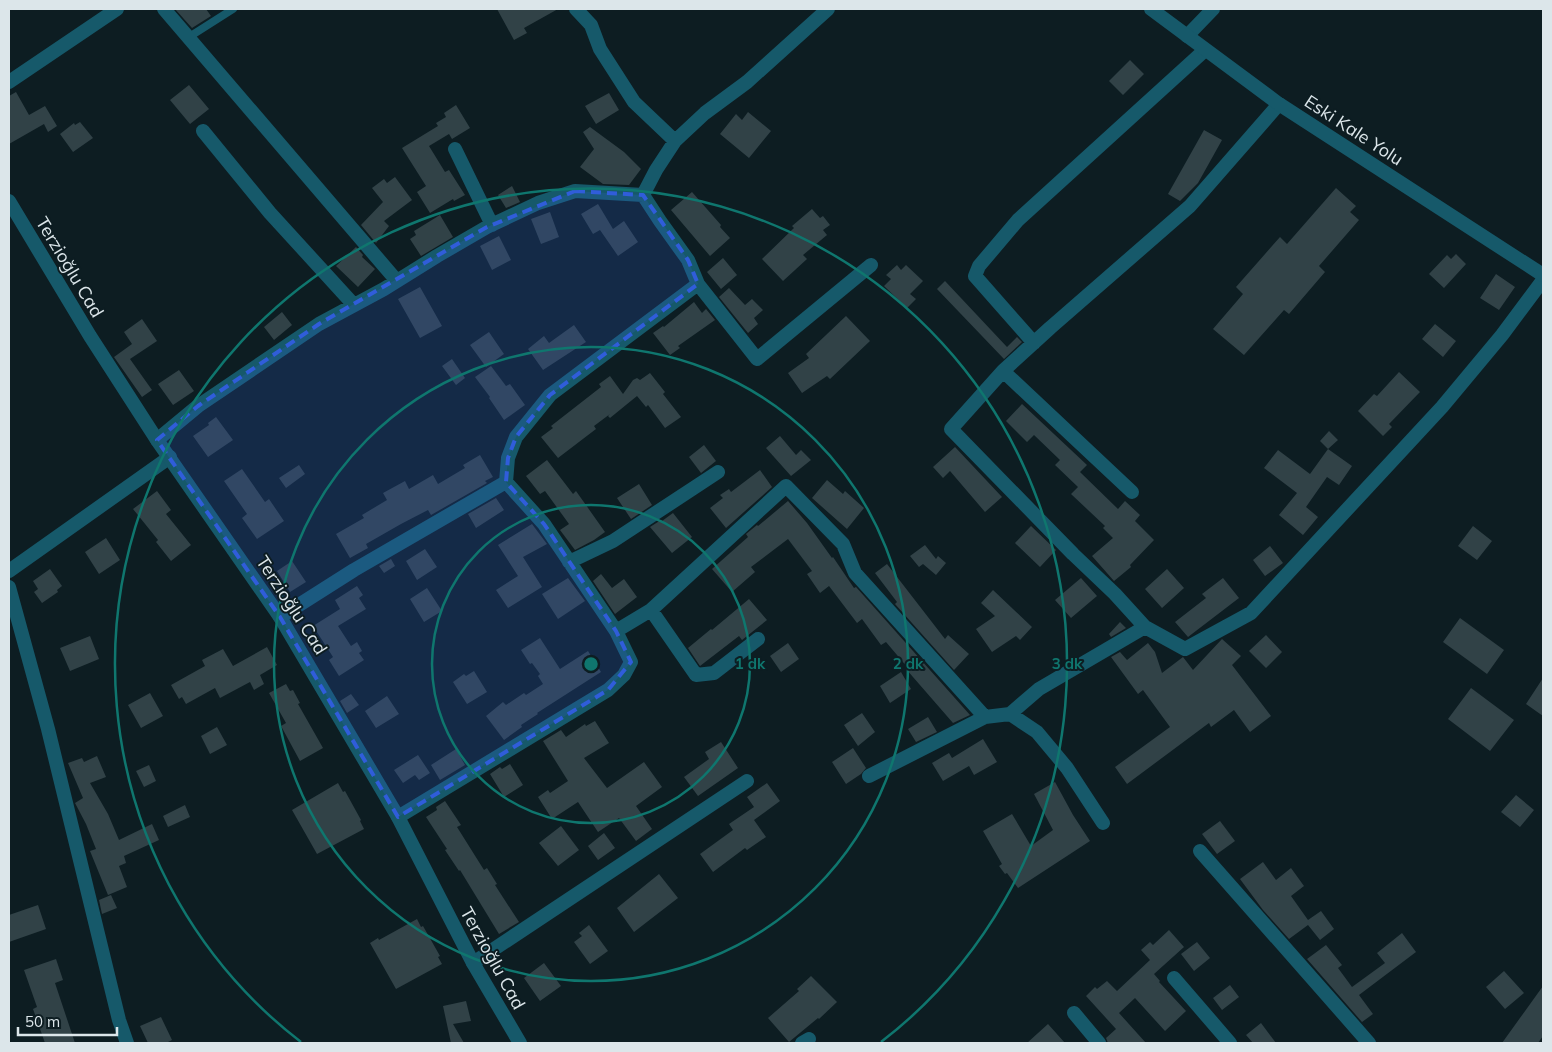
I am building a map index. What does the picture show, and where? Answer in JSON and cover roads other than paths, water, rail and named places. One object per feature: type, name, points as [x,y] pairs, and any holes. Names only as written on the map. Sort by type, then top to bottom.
[{"type":"street","points":[[9,82],[117,9]]},
{"type":"street","points":[[164,9],[397,281]]},
{"type":"street","points":[[576,9],[591,25],[600,49],[634,102],[675,141]]},
{"type":"street","points":[[643,195],[656,170],[675,141],[705,113],[746,82],[828,9]]},
{"type":"street","name":"Eski Kale Yolu","points":[[1151,9],[1279,104],[1543,275]]},
{"type":"street","points":[[1187,36],[1214,9]]},
{"type":"street","points":[[1034,343],[975,276],[978,266],[1018,220],[1204,50]]},
{"type":"street","points":[[1279,104],[1190,206],[1003,371],[951,429],[1073,554],[1115,594],[1145,627],[1186,649],[1251,613],[1442,407],[1502,335],[1543,280]]},
{"type":"street","points":[[203,131],[270,213],[354,305]]},
{"type":"street","points":[[454,149],[492,225]]},
{"type":"street","points":[[157,440],[198,406],[319,324],[492,225],[538,203],[574,191],[643,195]]},
{"type":"street","points":[[643,195],[688,260],[698,284],[757,359],[871,266]]},
{"type":"street","name":"Terzioğlu Cad","points":[[9,202],[90,336],[157,440],[280,617],[398,817],[473,963],[520,1043]]},
{"type":"street","points":[[398,817],[608,690],[624,675],[631,662],[616,631],[544,524],[506,482],[508,458],[516,437],[550,395],[698,284]]},
{"type":"street","points":[[1003,371],[1132,492]]},
{"type":"street","points":[[9,571],[170,457]]},
{"type":"street","points":[[568,562],[613,540],[718,472]]},
{"type":"street","points":[[280,617],[354,570],[506,482]]},
{"type":"street","points":[[616,631],[652,610],[786,486],[844,544],[856,572],[985,717]]},
{"type":"street","points":[[9,587],[48,729],[119,1020],[127,1043]]},
{"type":"street","points":[[652,610],[696,676],[714,673],[758,639]]},
{"type":"street","points":[[869,776],[985,717],[1010,714],[1039,689],[1145,627]]},
{"type":"street","points":[[1010,714],[1037,732],[1067,768],[1103,823]]},
{"type":"street","points":[[473,963],[747,781]]},
{"type":"street","points":[[1200,851],[1369,1043]]},
{"type":"street","points":[[1174,978],[1230,1043]]},
{"type":"street","points":[[1074,1013],[1099,1043]]},
{"type":"lane","points":[[189,37],[233,9]]}]
